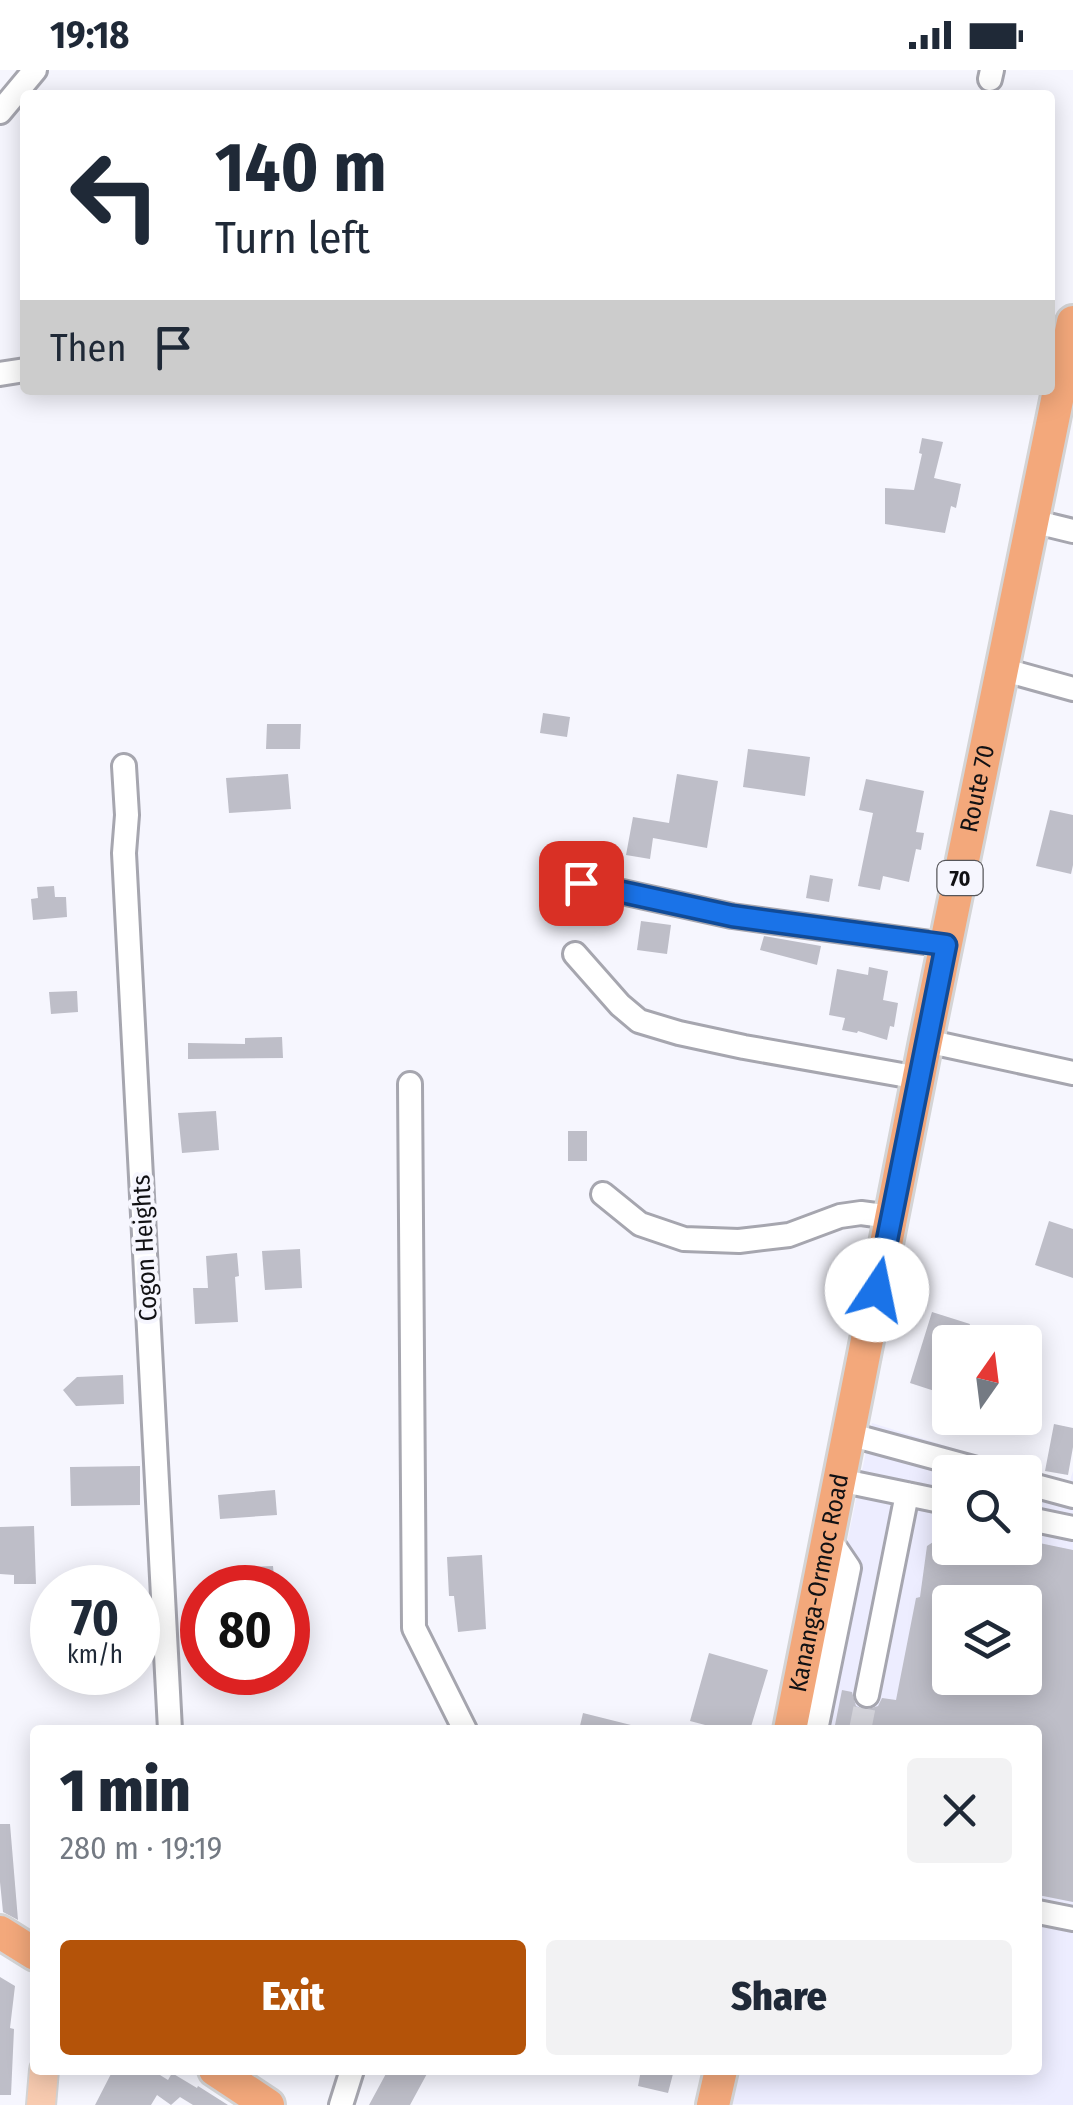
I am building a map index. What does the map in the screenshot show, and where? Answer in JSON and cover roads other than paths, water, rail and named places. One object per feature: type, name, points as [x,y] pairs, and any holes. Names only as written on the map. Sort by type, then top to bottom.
[{"type":"highway","name":"Route 70","points":[[848,1434],[1001,669],[1071,342]]},
{"type":"highway","name":"Kananga-Ormoc Road","points":[[791,1725],[848,1434]]},
{"type":"highway","points":[[0,1932],[30,1951]]},
{"type":"highway","points":[[222,2075],[268,2105]]},
{"type":"highway","points":[[713,2105],[720,2075]]},
{"type":"main road","points":[[41,2105],[44,2075]]},
{"type":"street","points":[[0,112],[35,70]]},
{"type":"street","points":[[1032,521],[1073,530]]},
{"type":"street","points":[[1001,669],[1073,689]]},
{"type":"street","name":"Cogon Heights","points":[[124,766],[124,853],[170,1725]]},
{"type":"street","points":[[581,883],[732,916],[946,945]]},
{"type":"street","points":[[575,954],[638,1021],[744,1047],[918,1078]]},
{"type":"street","points":[[926,1041],[1073,1074]]},
{"type":"street","points":[[410,1084],[414,1628],[462,1725]]},
{"type":"street","points":[[604,1194],[640,1224],[684,1239],[739,1240],[789,1235],[840,1216],[861,1213],[891,1217]]},
{"type":"street","points":[[848,1434],[932,1457]]},
{"type":"street","points":[[839,1480],[932,1499]]},
{"type":"street","points":[[1042,1488],[1073,1496]]},
{"type":"street","points":[[866,1695],[907,1494]]},
{"type":"street","points":[[1042,1522],[1073,1528]]},
{"type":"street","points":[[817,1725],[849,1568],[828,1537]]},
{"type":"street","points":[[1042,1913],[1073,1919]]},
{"type":"street","points":[[341,2105],[350,2075]]},
{"type":"tunnel","points":[[861,1725],[867,1695]]}]
